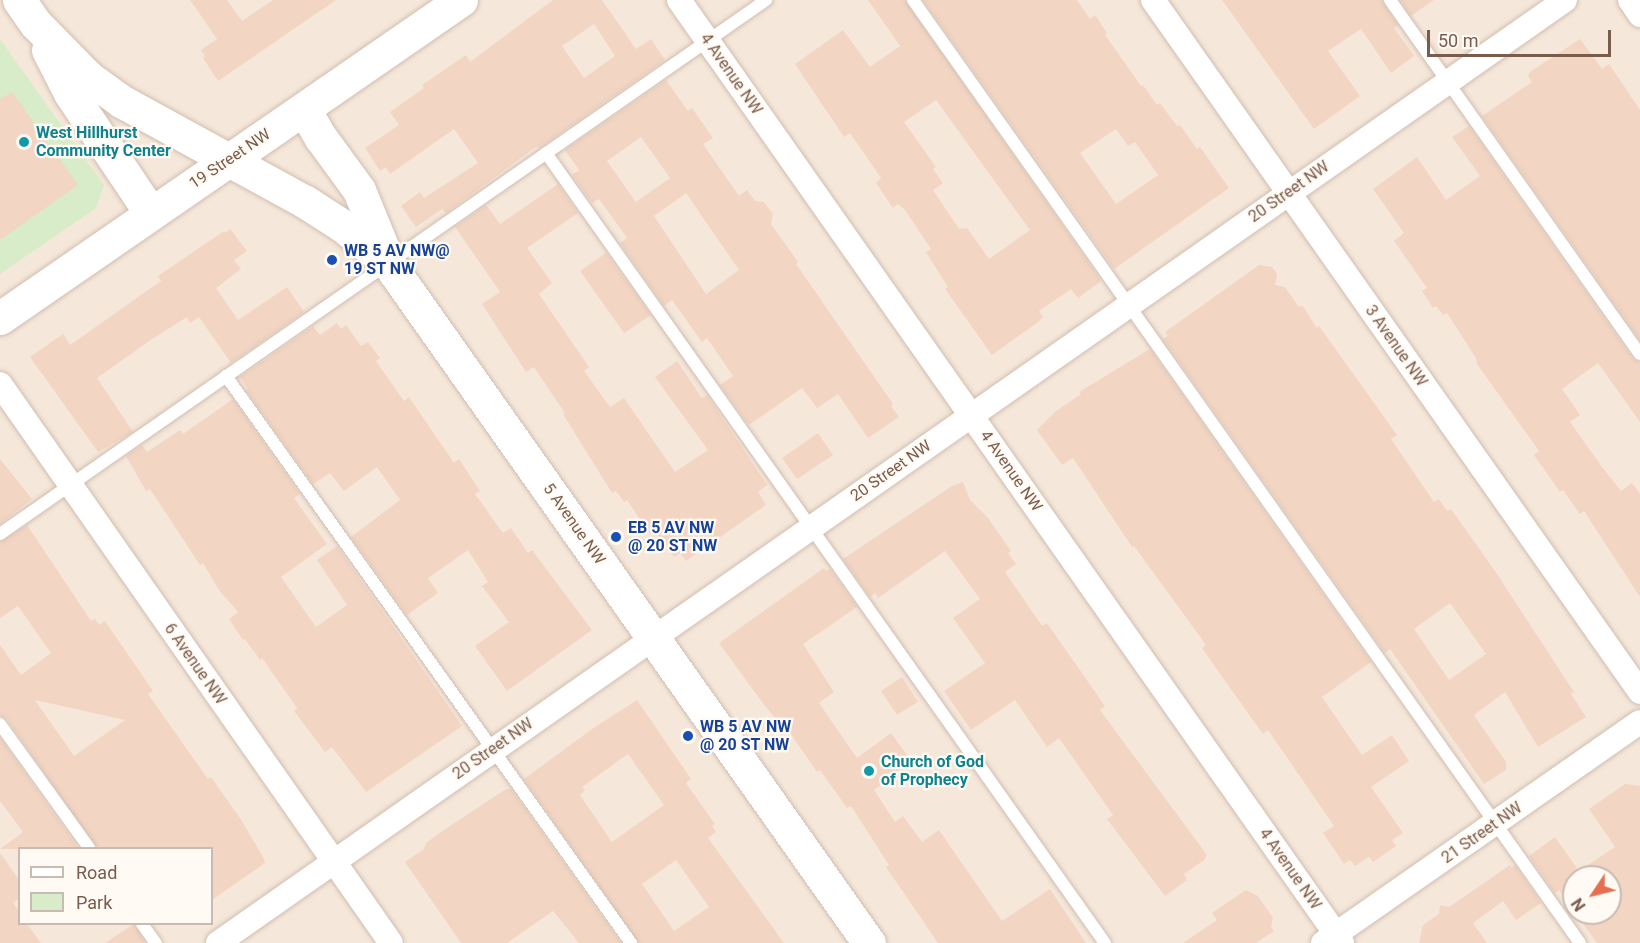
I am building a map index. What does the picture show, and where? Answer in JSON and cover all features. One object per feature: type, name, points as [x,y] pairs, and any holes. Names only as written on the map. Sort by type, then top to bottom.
[{"type":"street","name":"19 Street NW","points":[[0,318],[150,212],[461,0]]},
{"type":"street","name":"4 Avenue NW","points":[[680,0],[971,415],[1333,940]]},
{"type":"street","name":"3 Avenue NW","points":[[1153,0],[1640,692]]},
{"type":"street","name":"20 Street NW","points":[[218,943],[493,748],[1566,0]]},
{"type":"street","points":[[1630,0],[1640,15]]},
{"type":"street","points":[[27,12],[96,83],[121,101],[227,160]]},
{"type":"street","points":[[27,12],[70,93],[150,212]]},
{"type":"street","points":[[304,109],[321,138],[359,190],[388,263]]},
{"type":"street","name":"5 Avenue NW","points":[[227,160],[343,225],[388,263],[869,943]]},
{"type":"street","name":"6 Avenue NW","points":[[0,384],[391,943]]},
{"type":"street","name":"21 Street NW","points":[[1333,940],[1640,722]]},
{"type":"lane","points":[[0,534],[766,0]]},
{"type":"lane","points":[[913,0],[1580,943]]},
{"type":"lane","points":[[1390,0],[1640,354]]},
{"type":"lane","points":[[546,153],[1105,943]]},
{"type":"lane","points":[[226,376],[631,943]]},
{"type":"lane","points":[[0,724],[88,847]]},
{"type":"lane","points":[[143,925],[156,943]]},
{"type":"shaded area","points":[[0,0],[1640,0],[1640,943],[0,943]]},
{"type":"green space","points":[[0,39],[104,185],[96,208],[0,274]]},
{"type":"building","points":[[190,0],[227,0],[242,21],[273,0],[336,0],[218,81],[203,58],[205,56],[201,50],[217,39]]},
{"type":"building","points":[[553,0],[602,0],[636,49],[651,39],[665,60],[539,148],[537,146],[446,213],[442,209],[416,227],[401,206],[420,192],[424,198],[478,163],[454,129],[390,174],[386,167],[380,171],[365,148],[399,125],[390,112],[424,88],[422,85],[466,55],[470,62]],"holes":[[[594,24],[615,56],[584,78],[562,46]]]},
{"type":"building","points":[[868,0],[905,0],[1100,279],[1100,282],[1078,298],[1071,289],[1039,311],[1043,317],[1038,322],[992,355],[945,289],[948,287],[926,252],[931,249],[905,210],[898,204],[893,208],[876,183],[881,178],[850,133],[844,137],[795,64],[843,30],[870,67],[900,46]],"holes":[[[936,100],[1030,230],[989,259],[967,228],[959,229],[933,190],[943,183],[933,169],[936,167],[904,122]]]},
{"type":"building","points":[[923,0],[1077,0],[1090,19],[1095,15],[1107,33],[1105,35],[1141,86],[1143,85],[1157,105],[1160,103],[1177,126],[1180,125],[1197,149],[1200,147],[1229,188],[1114,269]],"holes":[[[1116,129],[1128,146],[1135,142],[1158,175],[1116,204],[1080,153]]]},
{"type":"building","points":[[1222,0],[1382,0],[1398,25],[1394,28],[1414,56],[1391,73],[1361,29],[1328,51],[1360,96],[1314,129]]},
{"type":"building","points":[[1400,0],[1434,0],[1411,16]]},
{"type":"building","points":[[1580,39],[1602,69],[1609,64],[1640,110],[1640,340],[1482,116],[1532,82],[1528,76],[1530,72]]},
{"type":"building","points":[[666,80],[688,111],[692,108],[713,138],[703,144],[739,196],[747,190],[755,201],[764,202],[773,214],[771,224],[893,404],[891,406],[899,417],[868,438],[838,394],[817,408],[802,388],[749,425],[720,385],[733,376],[707,338],[702,342],[672,300],[664,306],[620,243],[627,238],[599,199],[592,203],[572,175],[579,170],[565,150]],"holes":[[[641,137],[670,178],[636,202],[607,161]],[[686,193],[739,270],[706,294],[654,216]]]},
{"type":"building","name":"West Hillhurst Community Center","points":[[12,92],[78,185],[0,240],[0,99]]},
{"type":"building","points":[[1469,126],[1633,359],[1640,362],[1640,422],[1598,363],[1562,389],[1580,415],[1570,422],[1602,467],[1621,491],[1632,483],[1640,494],[1640,597],[1584,511],[1580,514],[1563,490],[1560,492],[1534,455],[1539,451],[1477,364],[1476,358],[1447,313],[1443,315],[1436,306],[1433,308],[1422,291],[1427,288],[1394,241],[1404,233],[1373,189],[1417,157],[1446,200],[1480,176],[1452,137]]},
{"type":"building","points":[[558,184],[578,213],[527,248],[552,283],[539,294],[589,367],[584,371],[610,407],[624,398],[675,472],[708,450],[655,377],[677,361],[702,398],[707,395],[767,485],[758,492],[766,505],[686,561],[680,553],[674,557],[655,531],[650,534],[627,500],[624,502],[616,491],[612,493],[563,414],[565,413],[534,367],[526,372],[482,304],[500,292],[455,227],[486,205],[500,224]]},
{"type":"building","points":[[230,229],[247,251],[234,260],[241,269],[216,288],[238,320],[287,287],[304,312],[231,363],[199,317],[190,323],[187,317],[152,339],[97,378],[133,432],[98,452],[30,357],[63,334],[70,345],[161,281],[158,276]]},
{"type":"building","points":[[606,253],[651,315],[624,333],[580,271]]},
{"type":"building","points":[[1259,265],[1272,267],[1277,274],[1275,285],[1285,287],[1299,307],[1302,305],[1317,328],[1319,326],[1397,435],[1391,439],[1434,502],[1439,499],[1447,511],[1451,509],[1495,571],[1574,692],[1571,694],[1586,717],[1538,747],[1505,692],[1474,715],[1506,762],[1506,770],[1484,784],[1390,649],[1385,653],[1163,339],[1168,336],[1165,332]],"holes":[[[1450,603],[1486,654],[1449,680],[1414,629]]]},
{"type":"building","points":[[337,323],[341,329],[346,325],[361,346],[368,342],[380,358],[376,361],[404,401],[409,397],[454,463],[459,459],[480,491],[475,494],[503,533],[511,528],[528,553],[532,550],[592,630],[507,691],[475,646],[509,622],[482,586],[488,582],[468,550],[428,578],[438,593],[407,615],[351,537],[400,500],[377,467],[344,491],[330,473],[313,484],[246,390],[248,389],[240,377],[313,326],[320,335]]},
{"type":"building","points":[[1150,349],[1371,662],[1322,697],[1362,755],[1392,735],[1409,761],[1371,787],[1403,833],[1392,840],[1396,846],[1373,862],[1369,857],[1355,866],[1350,860],[1344,864],[1323,833],[1334,826],[1268,730],[1263,734],[1230,688],[1202,648],[1206,645],[1134,546],[1132,547],[1073,458],[1062,465],[1037,430],[1056,411],[1081,394],[1079,392]]},
{"type":"building","points":[[233,399],[300,494],[294,498],[327,544],[281,577],[316,627],[347,605],[317,560],[337,546],[462,726],[366,792],[332,747],[325,752],[294,711],[297,708],[262,658],[260,660],[245,639],[243,640],[229,619],[238,612],[219,590],[203,563],[200,565],[150,489],[146,491],[126,456],[142,445],[147,452],[180,430],[183,434]]},
{"type":"building","points":[[818,433],[833,455],[797,479],[782,458]]},
{"type":"building","points":[[0,459],[32,499],[0,524]]},
{"type":"building","points":[[963,482],[970,500],[988,518],[1011,551],[1008,553],[1016,564],[1005,572],[1042,626],[1047,623],[1105,706],[1100,710],[1207,855],[1204,860],[1184,874],[1187,880],[1165,896],[1107,819],[1113,815],[1059,738],[1047,747],[1015,700],[971,730],[944,691],[985,663],[953,618],[980,599],[945,551],[878,598],[875,593],[870,597],[843,559],[952,486]]},
{"type":"building","points":[[27,525],[91,621],[95,619],[99,625],[105,621],[153,691],[148,694],[208,779],[211,777],[240,818],[265,863],[213,899],[213,847],[96,847],[7,719],[0,716],[0,645],[21,675],[51,653],[18,606],[0,618],[0,542]],"holes":[[[35,700],[125,720],[74,756]]]},
{"type":"building","points":[[824,568],[826,571],[830,569],[857,607],[803,644],[834,692],[819,703],[857,758],[891,733],[912,762],[874,790],[895,822],[903,816],[922,842],[939,830],[1002,921],[1050,889],[1086,943],[938,943],[886,867],[889,865],[851,806],[847,808],[820,770],[817,772],[786,727],[784,728],[765,706],[719,643]]},
{"type":"building","points":[[902,677],[918,702],[897,715],[881,691]]},
{"type":"building","points":[[637,700],[691,779],[686,783],[715,824],[712,826],[716,832],[708,838],[784,943],[639,943],[524,779],[592,729]],"holes":[[[628,754],[664,805],[612,842],[580,795],[585,790],[582,787]],[[676,860],[709,907],[674,931],[642,884]]]},
{"type":"building","points":[[0,738],[78,847],[0,849],[23,832],[0,801]]},
{"type":"building","points":[[1625,784],[1640,786],[1640,943],[1597,943],[1584,925],[1622,925],[1622,865],[1588,865],[1615,847],[1589,809]]},
{"type":"building","points":[[506,789],[511,789],[621,943],[579,943],[553,911],[507,943],[461,943],[405,862],[424,849],[426,843],[438,834]]},
{"type":"building","points":[[1555,837],[1575,865],[1562,865],[1562,894],[1559,890],[1555,893],[1529,856]]},
{"type":"building","points":[[0,853],[18,878],[18,899],[13,903],[18,909],[18,925],[28,925],[41,943],[0,943]]},
{"type":"building","points":[[1510,865],[1512,868],[1515,865],[1541,903],[1516,920],[1503,901],[1473,923],[1487,943],[1419,943],[1423,925],[1439,914],[1440,905],[1449,907]]},
{"type":"building","points":[[1246,890],[1258,896],[1273,918],[1271,927],[1274,931],[1256,943],[1183,943],[1217,920],[1212,913]]},
{"type":"building","points":[[132,925],[145,942],[143,943],[105,943]]},
{"type":"place","name":"West Hillhurst Community Center","points":[[24,142]]},
{"type":"place","name":"WB 5 AV NW@ 19 ST NW","points":[[332,260]]},
{"type":"place","name":"EB 5 AV NW @ 20 ST NW","points":[[616,537]]},
{"type":"place","name":"WB 5 AV NW @ 20 ST NW","points":[[688,736]]},
{"type":"place","name":"Church of God of Prophecy","points":[[869,771]]}]
